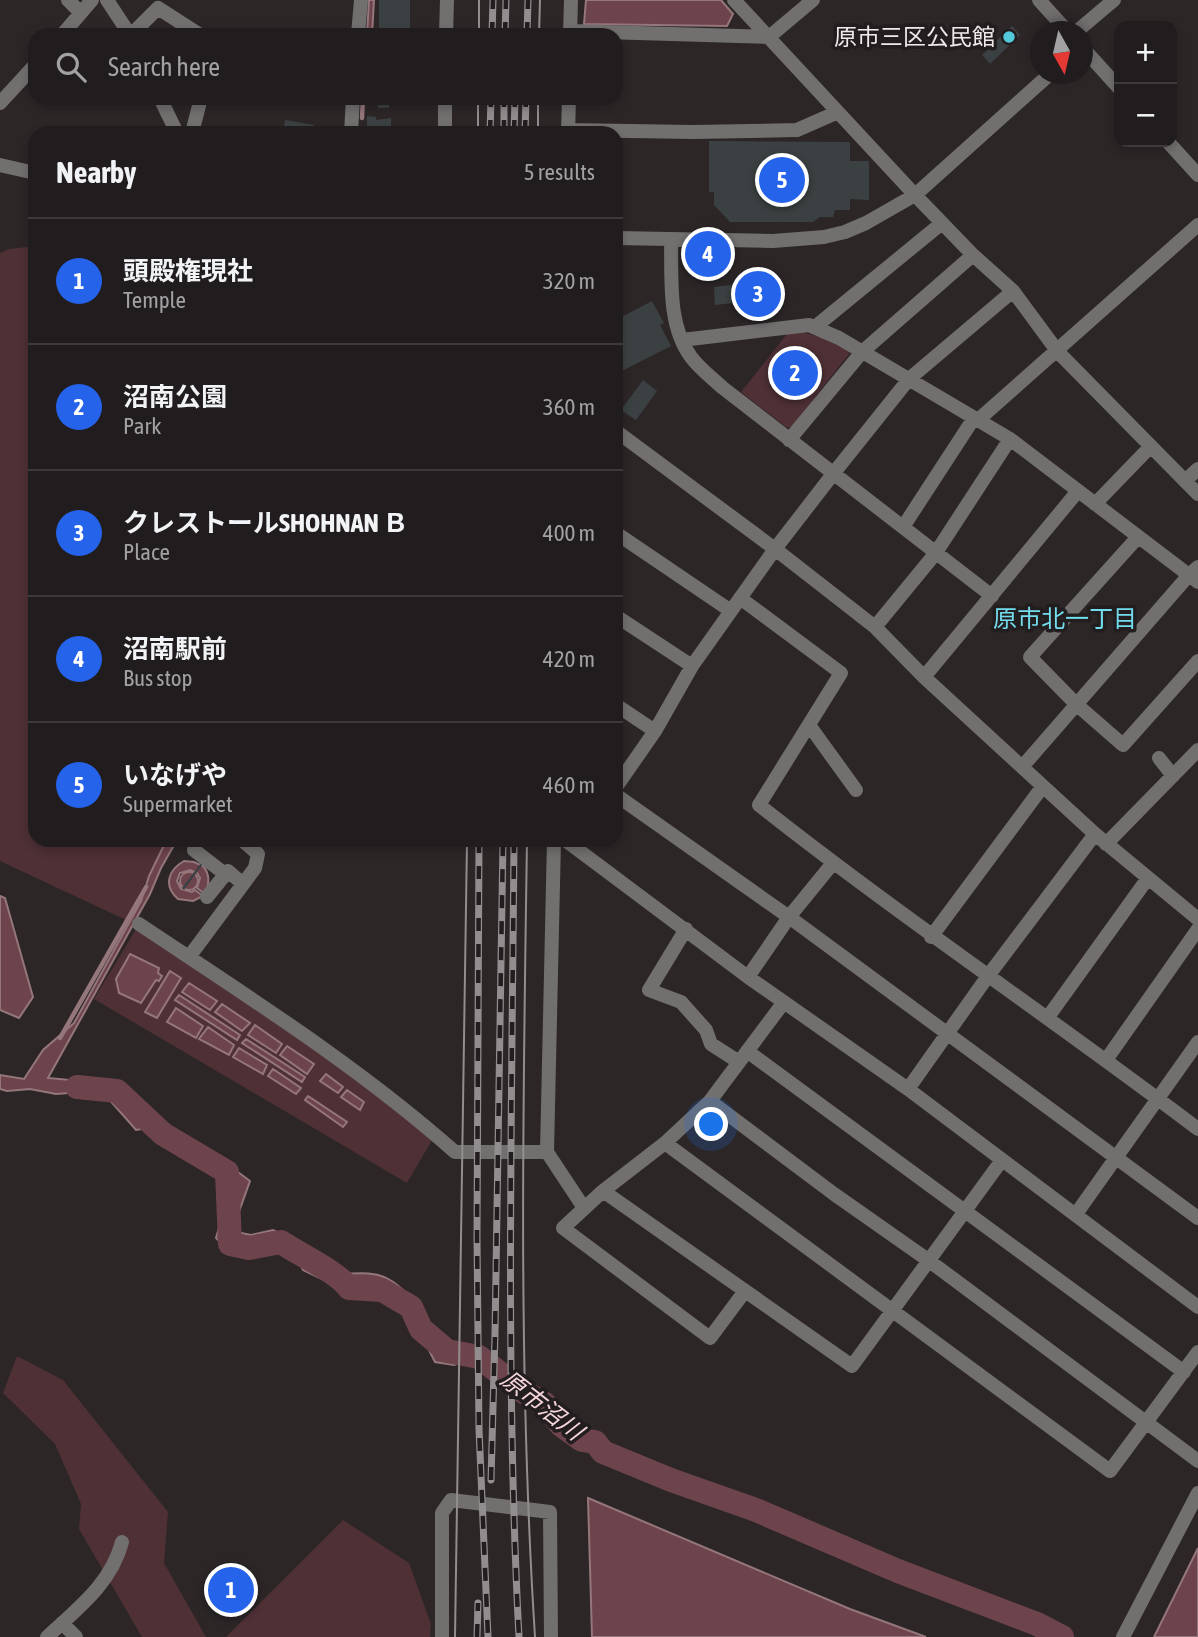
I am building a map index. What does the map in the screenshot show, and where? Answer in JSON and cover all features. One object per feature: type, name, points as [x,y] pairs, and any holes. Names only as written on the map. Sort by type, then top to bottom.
[{"type":"street","points":[[68,0],[81,13]]},
{"type":"street","points":[[68,28],[92,0]]},
{"type":"street","points":[[107,0],[126,28]]},
{"type":"street","points":[[358,28],[360,0]]},
{"type":"street","points":[[446,28],[447,0]]},
{"type":"street","points":[[570,28],[571,0]]},
{"type":"street","points":[[734,0],[915,195],[973,255],[1013,291],[1058,352],[1198,494]]},
{"type":"street","points":[[623,34],[769,37],[813,0]]},
{"type":"street","points":[[1039,0],[1058,21]]},
{"type":"street","points":[[1089,21],[1114,0]]},
{"type":"street","points":[[138,28],[158,8],[189,28]]},
{"type":"street","points":[[1093,58],[1115,84]]},
{"type":"street","points":[[0,103],[28,73]]},
{"type":"street","points":[[623,238],[773,241],[824,237],[845,232],[915,195],[1039,84]]},
{"type":"street","points":[[163,105],[174,126]]},
{"type":"street","points":[[194,126],[199,105]]},
{"type":"street","points":[[351,126],[353,105]]},
{"type":"street","points":[[445,105],[445,126]]},
{"type":"street","points":[[568,126],[569,105]]},
{"type":"street","points":[[623,131],[797,130],[838,112]]},
{"type":"street","points":[[1173,147],[1196,169]]},
{"type":"street","points":[[0,165],[28,171]]},
{"type":"street","points":[[815,327],[942,223]]},
{"type":"street","points":[[903,527],[976,419],[1058,352],[1198,225]]},
{"type":"street","points":[[671,239],[672,296],[682,340],[691,357],[723,388],[992,596]]},
{"type":"street","points":[[789,440],[863,352],[973,255]]},
{"type":"street","points":[[623,777],[655,731],[692,666],[775,549],[909,379],[1013,291]]},
{"type":"street","points":[[682,340],[809,325],[815,327],[863,352],[1010,439],[1138,537],[1195,575],[1022,767]]},
{"type":"street","points":[[623,435],[875,627],[924,677],[1101,839],[1198,919]]},
{"type":"street","points":[[875,627],[935,554],[1010,439]]},
{"type":"street","points":[[1095,504],[1151,446]]},
{"type":"street","points":[[1185,481],[1198,469]]},
{"type":"street","points":[[924,677],[1078,491]]},
{"type":"street","points":[[1138,537],[1030,657],[1076,704],[1123,745],[1198,661]]},
{"type":"street","points":[[623,538],[731,611]]},
{"type":"street","points":[[740,598],[841,673],[760,805],[932,937],[1048,1017],[1198,1129]]},
{"type":"street","points":[[623,621],[692,666]]},
{"type":"street","points":[[623,710],[655,731]]},
{"type":"street","points":[[809,725],[856,790]]},
{"type":"street","points":[[908,1089],[988,976],[1101,839],[1196,755]]},
{"type":"street","points":[[1159,758],[1173,776]]},
{"type":"street","points":[[932,937],[1043,786]]},
{"type":"street","points":[[623,800],[789,916],[1198,1218]]},
{"type":"street","points":[[189,957],[255,868],[258,853],[251,847]]},
{"type":"street","points":[[554,847],[547,1152],[584,1208]]},
{"type":"street","points":[[585,847],[748,976],[908,1089],[1198,1307]]},
{"type":"street","points":[[194,850],[229,869],[243,884]]},
{"type":"street","points":[[748,976],[789,916],[833,863]]},
{"type":"street","points":[[208,897],[229,869]]},
{"type":"street","points":[[1048,1017],[1148,878]]},
{"type":"street","points":[[139,924],[285,1022],[401,1106],[456,1152],[547,1152]]},
{"type":"street","points":[[686,929],[649,989],[681,1002],[706,1030],[711,1044],[743,1056],[964,1211],[1184,1372]]},
{"type":"street","points":[[1106,1060],[1198,929]]},
{"type":"street","points":[[745,1291],[710,1338],[563,1228],[603,1191],[665,1143],[710,1101],[784,1002]]},
{"type":"street","points":[[1076,1214],[1198,1043]]},
{"type":"street","points":[[710,1101],[1198,1461]]},
{"type":"street","points":[[665,1143],[1110,1471],[1198,1352]]},
{"type":"street","points":[[603,1191],[852,1366],[1002,1160]]},
{"type":"street","points":[[1123,1637],[1198,1493]]},
{"type":"street","points":[[442,1637],[442,1513],[451,1500],[550,1512],[551,1637]]},
{"type":"street","points":[[47,1637],[101,1587],[117,1559],[122,1542]]},
{"type":"street","points":[[62,1623],[76,1637]]},
{"type":"shaded area","points":[[369,0],[374,0],[372,28],[367,28]]},
{"type":"shaded area","points":[[586,0],[721,0],[733,14],[727,26],[584,24]]},
{"type":"shaded area","points":[[28,247],[28,847],[163,847],[126,920],[0,861],[0,253]]},
{"type":"shaded area","points":[[803,332],[833,341],[848,349],[849,354],[791,427],[786,427],[741,392],[787,334]]},
{"type":"shaded area","points":[[163,847],[173,847],[150,894],[48,1078],[102,1083],[143,1118],[159,1122],[214,1154],[250,1181],[232,1231],[251,1235],[273,1230],[305,1246],[339,1274],[369,1273],[385,1278],[396,1284],[414,1303],[440,1349],[469,1350],[473,1359],[454,1365],[435,1362],[400,1293],[368,1281],[330,1283],[303,1270],[295,1255],[272,1241],[262,1240],[238,1249],[224,1246],[216,1238],[232,1184],[166,1134],[148,1128],[136,1130],[108,1098],[83,1092],[56,1094],[30,1089],[0,1089],[0,1075],[24,1079],[43,1050],[74,1023],[141,901]]},
{"type":"shaded area","points":[[184,861],[203,866],[208,876],[205,894],[197,888],[200,878],[197,873],[190,870],[180,873],[177,881],[181,889],[192,892],[195,890],[203,896],[193,901],[178,899],[170,889],[171,874]]},
{"type":"shaded area","points":[[189,872],[195,875],[198,881],[195,887],[189,890],[183,887],[180,881],[183,875]]},
{"type":"shaded area","points":[[0,896],[5,898],[33,997],[19,1018],[0,1010]]},
{"type":"shaded area","points":[[139,924],[435,1135],[407,1183],[94,999]]},
{"type":"shaded area","points":[[130,954],[159,968],[158,973],[162,976],[159,981],[156,980],[141,1003],[119,993],[116,979]]},
{"type":"shaded area","points":[[170,971],[181,978],[157,1018],[145,1012]]},
{"type":"shaded area","points":[[189,983],[217,1001],[210,1010],[182,992]]},
{"type":"shaded area","points":[[179,995],[240,1035],[237,1040],[175,1000]]},
{"type":"shaded area","points":[[222,1004],[250,1023],[242,1031],[215,1012]]},
{"type":"shaded area","points":[[176,1008],[203,1026],[196,1038],[167,1022]]},
{"type":"shaded area","points":[[255,1025],[282,1044],[276,1053],[248,1035]]},
{"type":"shaded area","points":[[208,1027],[234,1045],[229,1055],[199,1039]]},
{"type":"shaded area","points":[[246,1039],[305,1077],[302,1082],[242,1043]]},
{"type":"shaded area","points":[[287,1046],[314,1064],[307,1074],[280,1055]]},
{"type":"shaded area","points":[[239,1048],[267,1065],[263,1074],[233,1057]]},
{"type":"shaded area","points":[[273,1069],[301,1088],[296,1094],[268,1076]]},
{"type":"shaded area","points":[[326,1074],[343,1087],[338,1093],[320,1081]]},
{"type":"shaded area","points":[[347,1090],[364,1102],[360,1110],[341,1097]]},
{"type":"shaded area","points":[[308,1096],[347,1122],[343,1127],[305,1100]]},
{"type":"shaded area","points":[[17,1356],[63,1380],[168,1512],[164,1563],[206,1637],[142,1637],[79,1529],[81,1504],[55,1444],[3,1393]]},
{"type":"shaded area","points":[[588,1498],[850,1609],[926,1637],[592,1637]]},
{"type":"shaded area","points":[[343,1520],[409,1563],[431,1624],[430,1637],[226,1637]]},
{"type":"shaded area","points":[[1198,1548],[1198,1637],[1154,1637]]},
{"type":"building","points":[[379,0],[410,0],[410,28],[379,28]]},
{"type":"building","points":[[1012,26],[1020,35],[990,64],[982,55]]},
{"type":"building","points":[[378,105],[389,105],[389,108],[378,108]]},
{"type":"building","points":[[367,116],[376,117],[376,120],[391,118],[391,126],[367,126]]},
{"type":"building","points":[[285,120],[314,125],[314,126],[284,126]]},
{"type":"building","points":[[709,141],[850,142],[850,161],[869,161],[869,200],[850,199],[850,210],[835,210],[833,217],[820,217],[813,222],[730,222],[714,205],[714,192],[709,192]]},
{"type":"building","points":[[771,283],[773,301],[746,304],[744,286]]},
{"type":"building","points":[[740,284],[742,302],[715,305],[714,287]]},
{"type":"building","points":[[652,301],[664,323],[660,325],[671,346],[623,370],[623,316]]},
{"type":"building","points":[[643,380],[657,391],[636,420],[623,411],[623,407]]},
{"type":"building","points":[[201,863],[203,864],[184,890],[182,888]]},
{"type":"building","points":[[231,1580],[240,1592],[237,1594],[242,1600],[238,1603],[233,1598],[229,1601],[222,1588]]},
{"type":"waterway","points":[[362,118],[363,105]]},
{"type":"waterway","points":[[60,1038],[146,887]]},
{"type":"waterway","name":"原市沼川","points":[[77,1087],[117,1091],[163,1134],[227,1172],[230,1244],[249,1248],[281,1242],[327,1269],[349,1288],[382,1290],[411,1307],[421,1329],[447,1351],[479,1357],[524,1392],[545,1404],[561,1425],[582,1440],[595,1442],[603,1452],[756,1510],[898,1571],[1037,1624],[1062,1637]]},
{"type":"tram line","points":[[479,0],[479,28]]},
{"type":"tram line","points":[[539,28],[540,0]]},
{"type":"tram line","points":[[478,105],[478,126]]},
{"type":"tram line","points":[[538,105],[538,126]]},
{"type":"tram line","points":[[455,1637],[467,847]]},
{"type":"tram line","points":[[527,847],[523,1139],[524,1338],[535,1637]]},
{"type":"railway","points":[[492,28],[493,0]]},
{"type":"railway","points":[[505,28],[506,0]]},
{"type":"railway","points":[[527,28],[528,0]]},
{"type":"railway","points":[[490,126],[491,105]]},
{"type":"railway","points":[[504,105],[504,126]]},
{"type":"railway","points":[[514,126],[515,105]]},
{"type":"railway","points":[[525,126],[526,105]]},
{"type":"railway","points":[[479,847],[479,1429],[488,1637]]},
{"type":"railway","points":[[491,1480],[503,847]]},
{"type":"railway","points":[[514,847],[511,1339],[519,1637]]},
{"type":"railway","points":[[477,1637],[478,1603]]},
{"type":"place","name":"原市三区公民館","points":[[1009,37]]},
{"type":"place","name":"いなげや","points":[[782,180]]},
{"type":"place","name":"沼南駅前","points":[[708,254]]},
{"type":"place","name":"クレストールSHOHNAN Ｂ","points":[[758,294]]},
{"type":"place","name":"沼南公園","points":[[795,373]]},
{"type":"place","name":"頭殿権現社","points":[[231,1590]]},
{"type":"district","name":"原市北一丁目","points":[[1065,618]]}]
